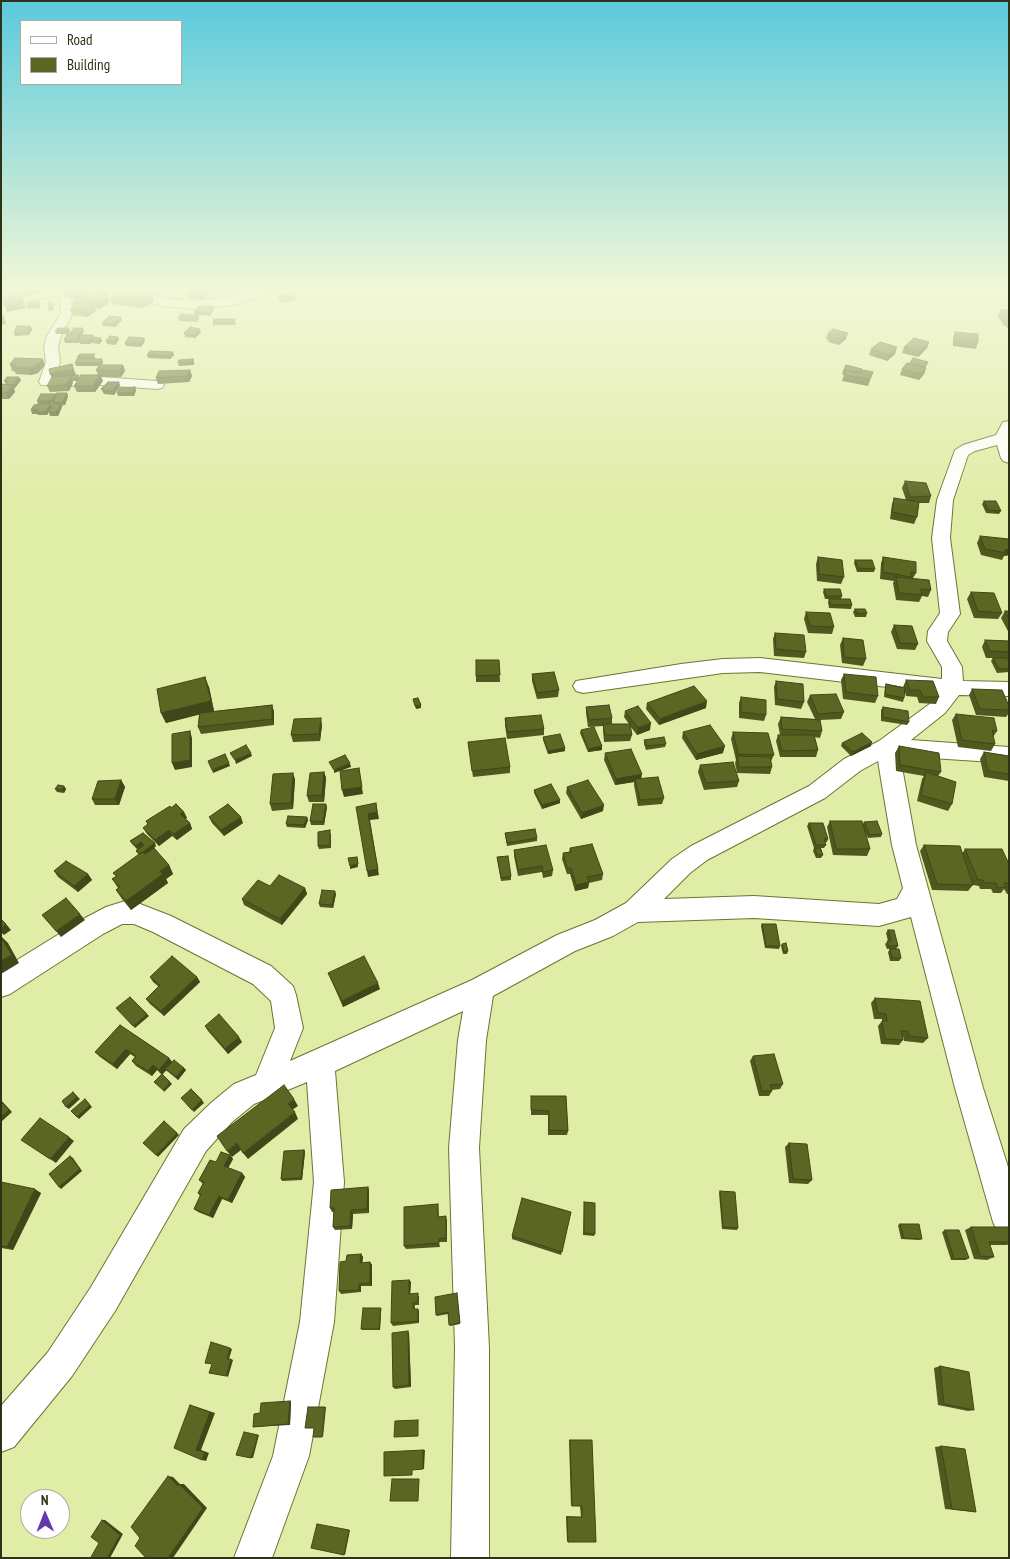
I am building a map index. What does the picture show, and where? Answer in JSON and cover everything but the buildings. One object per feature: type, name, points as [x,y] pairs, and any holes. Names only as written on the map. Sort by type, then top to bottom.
[{"type":"street","points":[[53,361],[46,382],[79,382],[87,380],[157,385]]},
{"type":"street","points":[[1,1434],[60,1364],[71,1348],[103,1298],[194,1140],[236,1100],[244,1094],[266,1084],[320,1063],[481,989],[566,943],[604,928],[634,911],[681,866],[699,853],[818,792],[852,765],[887,746],[938,708],[953,688],[952,667],[936,641],[938,631],[950,614],[942,559],[942,512],[961,453],[969,448],[1007,440]]},
{"type":"street","points":[[583,686],[681,671],[760,664],[953,688],[1009,690]]},
{"type":"street","points":[[887,746],[1009,755]]},
{"type":"street","points":[[887,746],[904,845],[970,1088],[1009,1222]]},
{"type":"street","points":[[634,911],[754,907],[880,915],[904,908],[916,889]]},
{"type":"street","points":[[1,985],[94,926],[115,915],[125,912],[135,913],[162,924],[262,975],[282,995],[289,1028],[266,1084]]},
{"type":"street","points":[[470,1558],[472,1348],[464,1148],[472,1040],[481,989]]},
{"type":"street","points":[[254,1558],[291,1456],[317,1322],[329,1182],[320,1063]]}]
